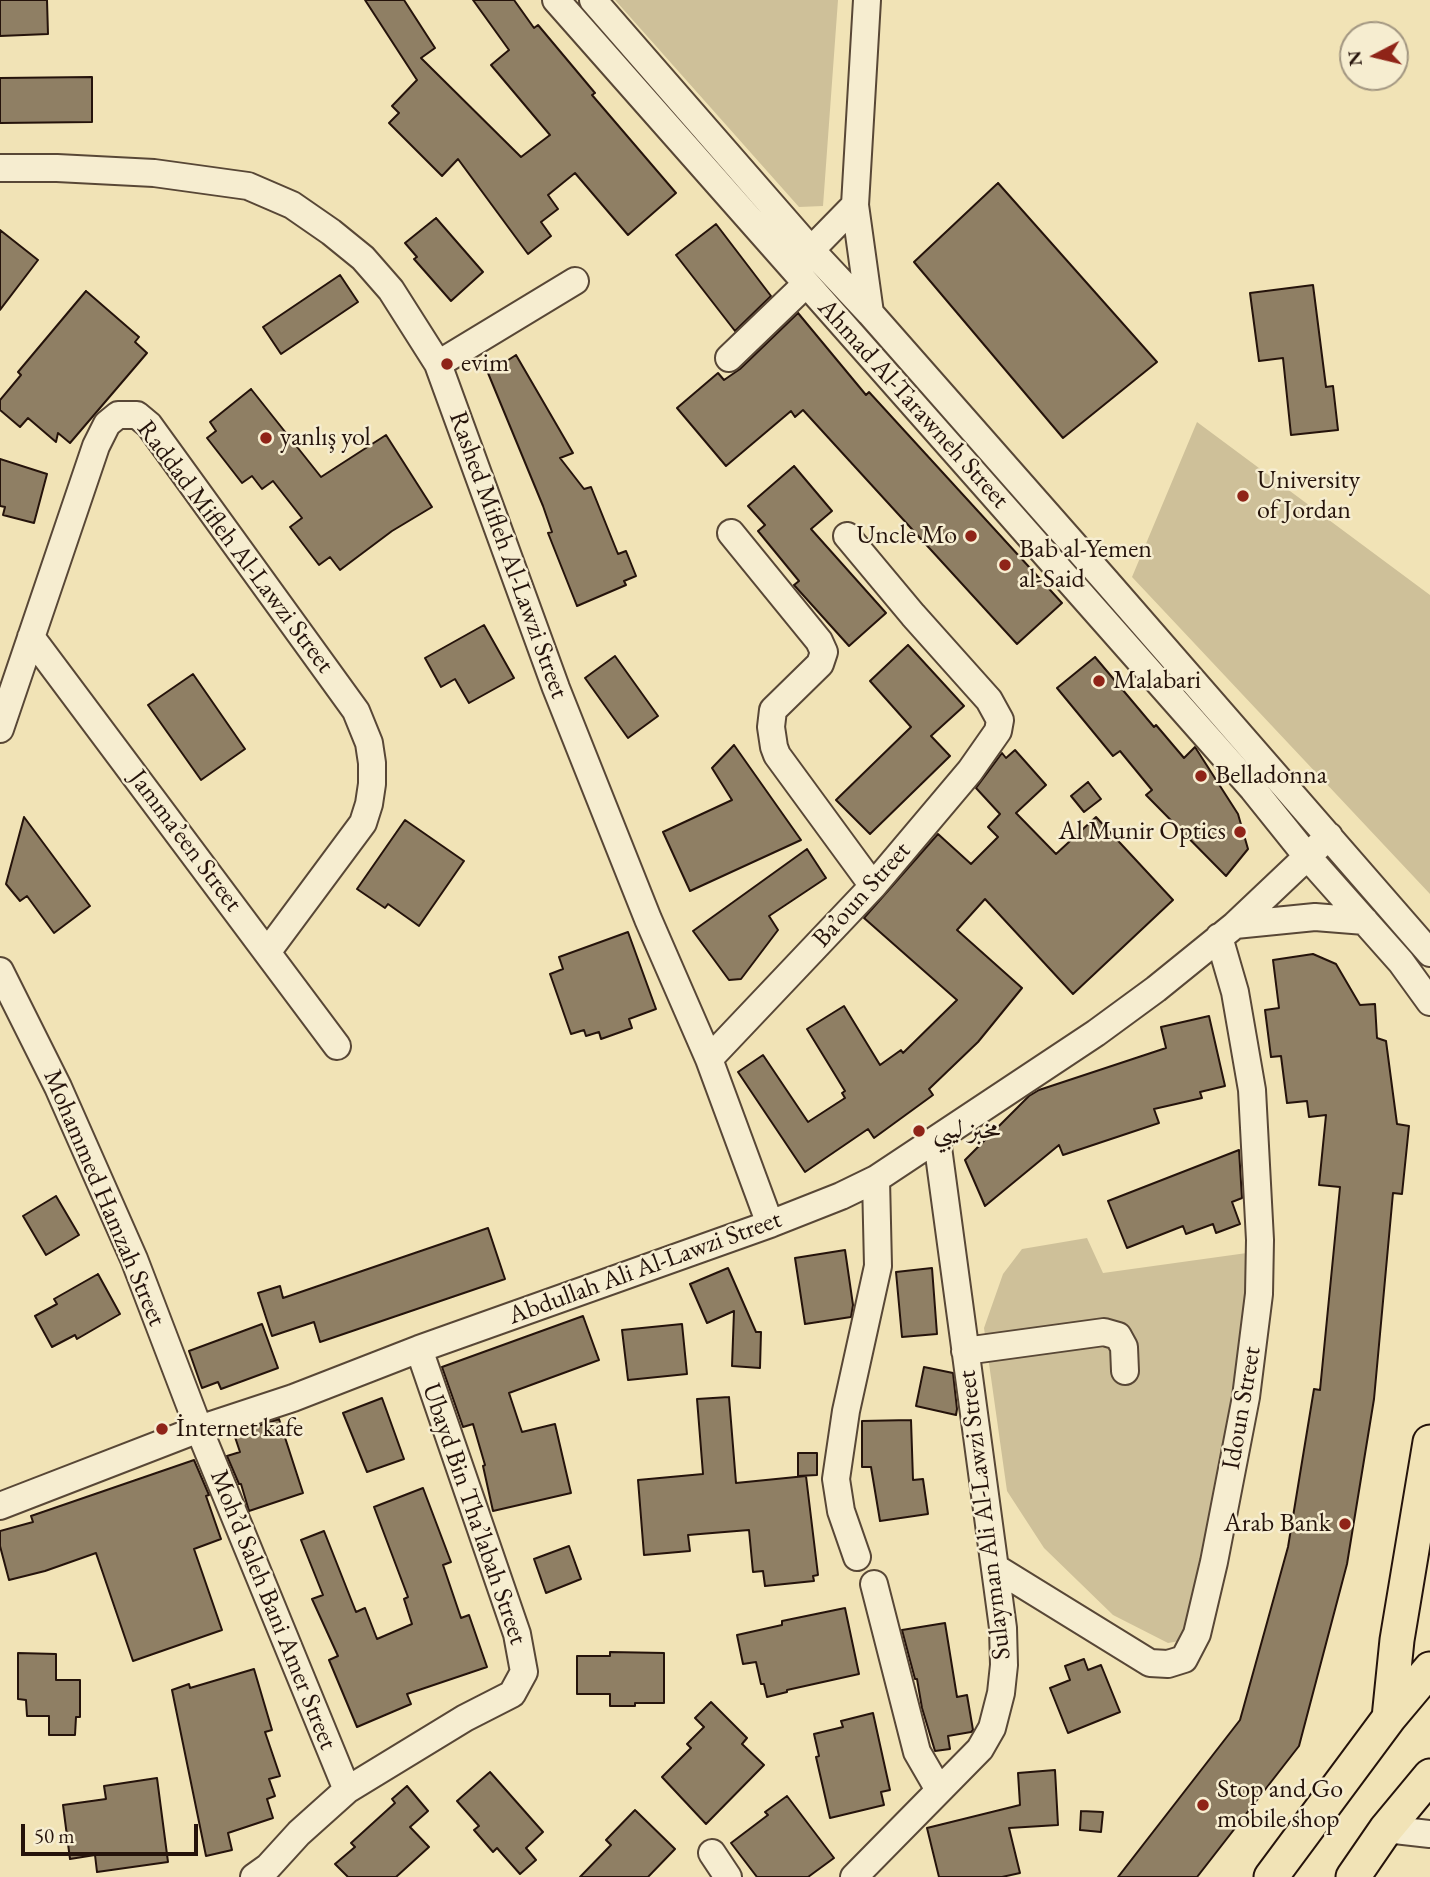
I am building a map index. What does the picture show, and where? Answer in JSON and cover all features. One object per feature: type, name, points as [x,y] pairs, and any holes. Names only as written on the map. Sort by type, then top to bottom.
[{"type":"main road","points":[[1389,1718],[1397,1640],[1430,1442]]},
{"type":"main road","points":[[1271,1877],[1389,1718],[1430,1669]]},
{"type":"main road","points":[[1353,1877],[1386,1829],[1430,1776]]},
{"type":"street","name":"Ahmad Al-Tarawneh Street","points":[[556,0],[1217,749],[1401,962],[1430,1002]]},
{"type":"street","name":"Ahmad Al-Tarawneh Street","points":[[593,0],[1430,953]]},
{"type":"street","points":[[867,0],[855,205],[870,313]]},
{"type":"street","name":"Rashed Mifleh Al-Lawzi Street","points":[[0,168],[154,173],[248,186],[292,205],[331,232],[363,258],[391,290],[438,364],[561,700],[648,919],[709,1059],[770,1224]]},
{"type":"street","points":[[811,250],[855,205]]},
{"type":"street","points":[[438,364],[576,281]]},
{"type":"street","points":[[729,358],[806,284]]},
{"type":"street","name":"Raddad Mifleh Al-Lawzi Street","points":[[0,729],[96,446],[107,424],[118,415],[137,415],[149,425],[356,711],[369,743],[372,784],[363,823],[268,951]]},
{"type":"street","points":[[731,533],[822,647],[824,652],[820,664],[773,710],[771,727],[774,747],[777,755],[873,886]]},
{"type":"street","name":"Ba’oun Street","points":[[709,1059],[873,886],[993,742],[998,731],[1000,720],[989,700],[847,536]]},
{"type":"street","name":"Jamma’een Street","points":[[31,637],[337,1046]]},
{"type":"street","name":"Abdullah Ali Al-Lawzi Street","points":[[0,1506],[199,1429],[293,1398],[419,1349],[770,1224],[876,1179],[1096,1033],[1227,931],[1329,836]]},
{"type":"street","points":[[1227,931],[1315,916],[1366,921]]},
{"type":"street","name":"Idoun Street","points":[[996,1568],[1150,1663],[1168,1664],[1184,1659],[1197,1634],[1239,1433],[1259,1294],[1259,1227],[1252,1090],[1227,931]]},
{"type":"street","name":"Mohammed Hamzah Street","points":[[0,971],[58,1087],[134,1259],[199,1429]]},
{"type":"street","name":"Sulayman Ali Al-Lawzi Street","points":[[854,1877],[980,1749],[998,1712],[1004,1653],[996,1568],[937,1140]]},
{"type":"street","points":[[857,1557],[841,1511],[836,1479],[846,1411],[878,1266],[876,1179]]},
{"type":"street","points":[[965,1351],[1104,1332],[1118,1336],[1124,1347],[1125,1371]]},
{"type":"street","name":"Ubayd Bin Tha’labah Street","points":[[254,1877],[268,1867],[299,1833],[347,1790],[466,1718],[512,1694],[524,1672],[517,1634],[419,1349]]},
{"type":"street","name":"Moh’d Saleh Bani Amer Street","points":[[199,1429],[347,1790]]},
{"type":"street","points":[[874,1584],[917,1752],[939,1790]]},
{"type":"street","points":[[1386,1829],[1430,1834]]},
{"type":"street","points":[[712,1853],[728,1877]]},
{"type":"shaded area","points":[[615,0],[838,0],[823,206],[799,207]]},
{"type":"shaded area","points":[[1197,422],[1430,595],[1430,894],[1132,577]]},
{"type":"shaded area","points":[[1087,1238],[1103,1273],[1254,1252],[1251,1335],[1186,1640],[1168,1643],[1113,1615],[1044,1548],[1007,1491],[984,1328],[1003,1274],[1022,1249]]},
{"type":"building","points":[[0,0],[47,0],[48,34],[0,36]]},
{"type":"building","points":[[365,0],[404,0],[435,48],[421,58],[521,157],[550,135],[491,65],[509,50],[473,0],[514,0],[534,28],[538,25],[595,93],[592,95],[676,193],[628,235],[575,173],[548,195],[558,209],[541,222],[551,236],[528,254],[458,159],[442,176],[389,123],[399,113],[392,106],[417,80]]},
{"type":"building","points":[[92,77],[92,122],[0,123],[0,78]]},
{"type":"building","points":[[998,183],[1157,362],[1063,438],[914,262]]},
{"type":"building","points":[[436,218],[483,272],[451,301],[414,259],[417,257],[405,243]]},
{"type":"building","points":[[716,224],[771,296],[735,331],[676,255]]},
{"type":"building","points":[[0,230],[38,260],[0,310]]},
{"type":"building","points":[[340,275],[358,302],[281,354],[263,327]]},
{"type":"building","points":[[1313,285],[1326,387],[1333,386],[1338,430],[1291,435],[1283,358],[1259,361],[1250,293]]},
{"type":"building","points":[[86,291],[139,337],[135,342],[147,353],[70,443],[58,433],[56,442],[28,418],[20,427],[0,410],[0,400],[21,375],[18,372]]},
{"type":"building","points":[[798,313],[866,395],[869,392],[1062,603],[1017,644],[803,410],[795,417],[791,411],[726,466],[677,408],[718,373],[724,380],[740,369]]},
{"type":"building","points":[[516,355],[573,453],[560,458],[584,489],[591,487],[618,554],[626,551],[636,576],[624,581],[626,585],[577,606],[548,533],[552,532],[543,506],[488,373]]},
{"type":"building","points":[[251,389],[321,477],[386,435],[432,507],[392,531],[340,570],[330,557],[319,565],[290,527],[302,518],[273,481],[262,489],[252,476],[242,483],[207,438],[216,431],[210,422]]},
{"type":"building","points":[[0,459],[47,474],[34,523],[3,515],[5,507],[0,506]]},
{"type":"building","points":[[794,466],[832,511],[811,529],[886,613],[849,646],[794,585],[799,581],[758,531],[765,525],[748,506]]},
{"type":"building","points":[[484,625],[514,678],[469,703],[455,679],[441,687],[425,658]]},
{"type":"building","points":[[908,645],[964,706],[931,736],[950,756],[870,834],[836,800],[911,727],[870,681]]},
{"type":"building","points":[[615,656],[658,716],[628,738],[585,678]]},
{"type":"building","points":[[1095,657],[1184,758],[1195,747],[1238,814],[1248,849],[1226,876],[1146,795],[1152,790],[1120,751],[1113,756],[1057,688]]},
{"type":"building","points":[[193,674],[245,749],[201,780],[148,705]]},
{"type":"building","points":[[734,745],[801,840],[690,891],[663,832],[732,800],[712,768]]},
{"type":"building","points":[[1015,750],[1046,785],[1016,813],[1056,854],[1096,817],[1173,900],[1073,994],[985,899],[957,930],[1022,988],[978,1042],[929,1089],[933,1095],[874,1138],[868,1129],[805,1172],[738,1072],[763,1055],[808,1122],[845,1098],[842,1093],[845,1091],[807,1029],[844,1006],[880,1065],[901,1050],[903,1053],[957,1000],[864,918],[938,834],[971,864],[998,837],[988,827],[1000,814],[976,788],[1002,753],[1006,758]]},
{"type":"building","points":[[1088,782],[1101,799],[1084,812],[1071,796]]},
{"type":"building","points":[[24,817],[90,906],[54,933],[27,896],[20,901],[6,884]]},
{"type":"building","points":[[405,820],[464,861],[419,926],[388,904],[385,908],[357,889]]},
{"type":"building","points":[[807,849],[826,878],[769,916],[778,930],[741,979],[729,980],[693,931]]},
{"type":"building","points":[[628,932],[656,1009],[629,1019],[632,1028],[601,1039],[599,1032],[586,1036],[584,1030],[571,1034],[550,974],[563,969],[559,957]]},
{"type":"building","points":[[1313,954],[1336,964],[1360,1005],[1375,1004],[1377,1038],[1386,1041],[1397,1124],[1409,1126],[1402,1194],[1393,1193],[1374,1399],[1347,1564],[1299,1746],[1197,1877],[1118,1877],[1240,1720],[1288,1547],[1314,1389],[1320,1390],[1340,1187],[1319,1185],[1326,1115],[1309,1117],[1307,1101],[1287,1103],[1281,1056],[1271,1057],[1265,1010],[1279,1008],[1273,960]]},
{"type":"building","points":[[1209,1016],[1225,1086],[1200,1092],[1202,1098],[1154,1109],[1159,1123],[1063,1155],[1059,1145],[985,1206],[965,1160],[1029,1096],[1039,1090],[1166,1048],[1161,1027]]},
{"type":"building","points":[[1239,1150],[1242,1198],[1232,1202],[1240,1224],[1216,1233],[1213,1224],[1186,1234],[1183,1226],[1127,1248],[1108,1201]]},
{"type":"building","points":[[56,1196],[79,1235],[46,1255],[23,1216]]},
{"type":"building","points":[[488,1228],[505,1279],[320,1342],[314,1322],[272,1336],[258,1293],[280,1286],[283,1298]]},
{"type":"building","points":[[845,1250],[853,1305],[851,1317],[805,1324],[795,1258]]},
{"type":"building","points":[[728,1268],[756,1332],[761,1332],[760,1368],[732,1366],[734,1311],[707,1323],[690,1284]]},
{"type":"building","points":[[932,1268],[937,1334],[902,1337],[896,1272]]},
{"type":"building","points":[[98,1274],[120,1314],[77,1339],[75,1335],[52,1347],[35,1316],[57,1304],[54,1299]]},
{"type":"building","points":[[583,1316],[599,1360],[509,1393],[522,1432],[555,1424],[571,1493],[493,1511],[483,1466],[485,1465],[473,1424],[463,1427],[442,1367]]},
{"type":"building","points":[[262,1324],[278,1368],[221,1389],[218,1382],[202,1388],[189,1351]]},
{"type":"building","points":[[682,1324],[687,1374],[628,1380],[622,1330]]},
{"type":"building","points":[[924,1367],[953,1373],[956,1415],[916,1406]]},
{"type":"building","points":[[729,1397],[736,1483],[806,1476],[818,1575],[813,1576],[814,1581],[765,1586],[763,1571],[753,1572],[749,1530],[688,1535],[690,1551],[644,1555],[638,1480],[703,1474],[697,1399]]},
{"type":"building","points":[[382,1398],[404,1459],[367,1472],[343,1413]]},
{"type":"building","points":[[279,1419],[303,1493],[249,1511],[241,1484],[227,1456],[240,1452],[234,1434]]},
{"type":"building","points":[[911,1420],[913,1480],[923,1479],[928,1514],[880,1521],[871,1467],[862,1467],[862,1421]]},
{"type":"building","points":[[798,1453],[817,1453],[817,1475],[798,1476]]},
{"type":"building","points":[[194,1460],[209,1495],[206,1496],[221,1539],[194,1549],[222,1630],[133,1661],[96,1553],[9,1580],[0,1546],[0,1531],[33,1522],[31,1516]]},
{"type":"building","points":[[423,1488],[451,1562],[443,1565],[461,1618],[469,1615],[487,1667],[407,1694],[411,1704],[357,1727],[329,1660],[338,1656],[312,1599],[323,1595],[301,1540],[324,1531],[356,1612],[365,1608],[377,1639],[412,1624],[404,1599],[408,1597],[374,1507]]},
{"type":"building","points":[[569,1546],[581,1579],[546,1593],[534,1559]]},
{"type":"building","points":[[845,1608],[859,1674],[767,1697],[756,1662],[743,1664],[737,1635],[782,1625],[782,1621]]},
{"type":"building","points":[[945,1623],[957,1697],[967,1695],[973,1730],[948,1736],[950,1749],[935,1751],[902,1630]]},
{"type":"building","points":[[610,1652],[664,1653],[664,1703],[610,1706],[610,1694],[577,1694],[577,1656],[610,1656]]},
{"type":"building","points":[[18,1653],[56,1654],[56,1680],[80,1680],[80,1717],[76,1717],[75,1735],[49,1735],[49,1716],[27,1716],[26,1700],[18,1699]]},
{"type":"building","points":[[1084,1659],[1088,1670],[1101,1665],[1120,1712],[1068,1733],[1050,1688],[1070,1680],[1065,1666]]},
{"type":"building","points":[[254,1669],[272,1730],[265,1732],[280,1776],[269,1779],[275,1796],[267,1799],[273,1818],[228,1833],[232,1850],[206,1856],[172,1690],[189,1684],[190,1688]]},
{"type":"building","points":[[711,1702],[747,1738],[742,1744],[764,1765],[706,1824],[662,1777],[691,1748],[687,1744],[704,1727],[695,1718]]},
{"type":"building","points":[[873,1713],[890,1790],[881,1792],[884,1805],[830,1818],[816,1757],[819,1756],[814,1734],[843,1727],[841,1721]]},
{"type":"building","points":[[1055,1770],[1058,1825],[1009,1828],[1020,1873],[1002,1877],[939,1877],[927,1828],[1020,1805],[1018,1773]]},
{"type":"building","points":[[490,1772],[543,1832],[526,1848],[536,1860],[520,1874],[497,1848],[493,1852],[474,1830],[479,1826],[457,1801]]},
{"type":"building","points":[[157,1778],[168,1862],[97,1872],[95,1855],[70,1859],[63,1805],[106,1799],[104,1786]]},
{"type":"building","points":[[407,1786],[428,1811],[410,1827],[429,1847],[396,1877],[348,1877],[335,1864],[355,1847],[351,1843],[395,1803],[392,1799]]},
{"type":"building","points":[[787,1796],[834,1858],[808,1877],[757,1877],[731,1843],[768,1815],[765,1812]]},
{"type":"building","points":[[635,1810],[675,1849],[648,1877],[580,1877],[611,1845],[606,1840]]},
{"type":"building","points":[[1081,1811],[1103,1812],[1101,1832],[1080,1830]]},
{"type":"place","name":"evim","points":[[447,364]]},
{"type":"place","name":"yanlış yol","points":[[266,438]]},
{"type":"place","name":"University of Jordan","points":[[1243,496]]},
{"type":"place","name":"Uncle Mo","points":[[971,536]]},
{"type":"place","name":"Bab al-Yemen al-Said","points":[[1005,565]]},
{"type":"place","name":"Malabari","points":[[1099,681]]},
{"type":"place","name":"Belladonna","points":[[1201,776]]},
{"type":"place","name":"Al Munir Optics","points":[[1240,832]]},
{"type":"place","name":"مخبز ليبي","points":[[919,1131]]},
{"type":"place","name":"İnternet kafe","points":[[162,1429]]},
{"type":"place","name":"Arab Bank","points":[[1345,1524]]},
{"type":"place","name":"Stop and Go mobile shop","points":[[1203,1805]]}]
